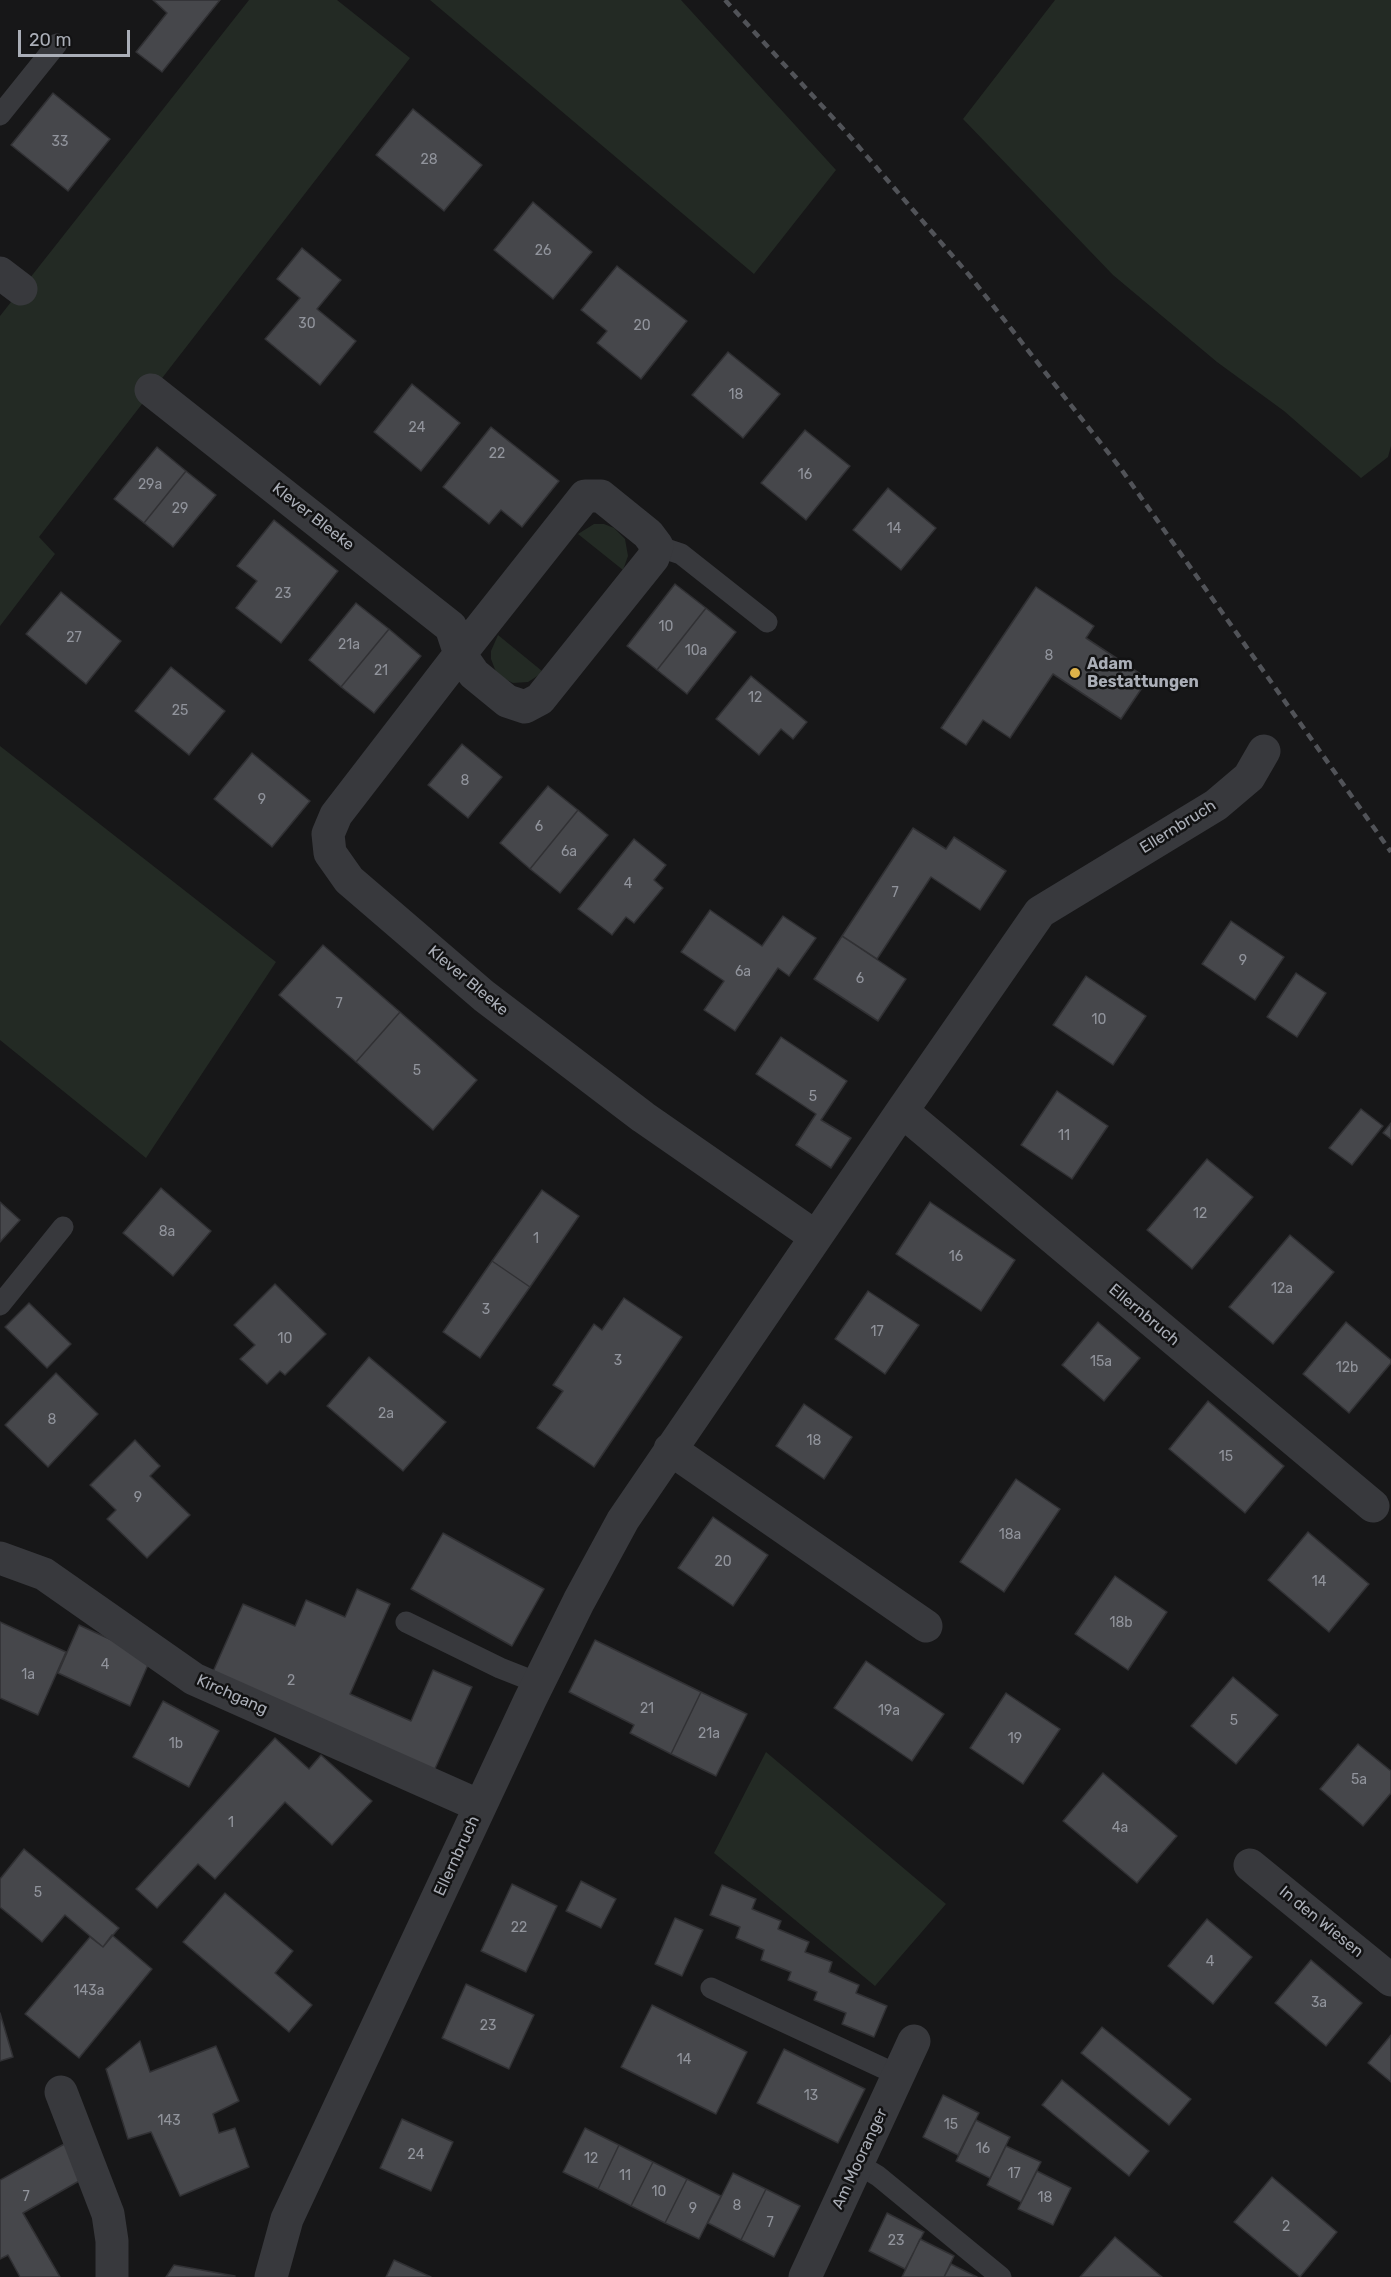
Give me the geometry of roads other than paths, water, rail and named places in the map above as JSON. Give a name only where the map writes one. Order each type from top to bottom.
[{"type":"street","name":"Klever Bleeke","points":[[151,390],[451,627],[460,654],[474,674],[507,701],[525,707],[540,699],[653,558],[657,546],[648,534],[601,496],[585,496],[460,654],[336,815],[328,834],[330,853],[349,880],[484,996],[643,1117],[816,1237]]},
{"type":"street","name":"Ellernbruch","points":[[271,2277],[287,2220],[538,1683],[623,1520],[1040,912],[1216,805],[1249,777],[1264,751]]},
{"type":"street","name":"Ellernbruch","points":[[902,1111],[1382,1506]]},
{"type":"street","points":[[670,1449],[926,1626]]},
{"type":"street","name":"Kirchgang","points":[[0,1558],[44,1574],[194,1679],[480,1806]]},
{"type":"street","name":"In den Wiesen","points":[[1250,1865],[1391,1980]]},
{"type":"street","name":"Am Mooranger","points":[[806,2277],[914,2041]]},
{"type":"street","points":[[61,2092],[108,2214],[112,2241],[112,2277]]},
{"type":"lane","points":[[0,115],[57,44]]},
{"type":"lane","points":[[657,546],[681,554],[767,622]]},
{"type":"lane","points":[[0,1305],[63,1227]]},
{"type":"lane","points":[[406,1622],[500,1668],[538,1683]]},
{"type":"lane","points":[[711,1988],[898,2074]]},
{"type":"lane","points":[[858,2164],[878,2176],[1001,2277]]},
{"type":"railway","points":[[725,0],[846,132],[969,275],[1121,469],[1391,852]]},
{"type":"place","name":"Adam Bestattungen","points":[[1075,673]]}]
